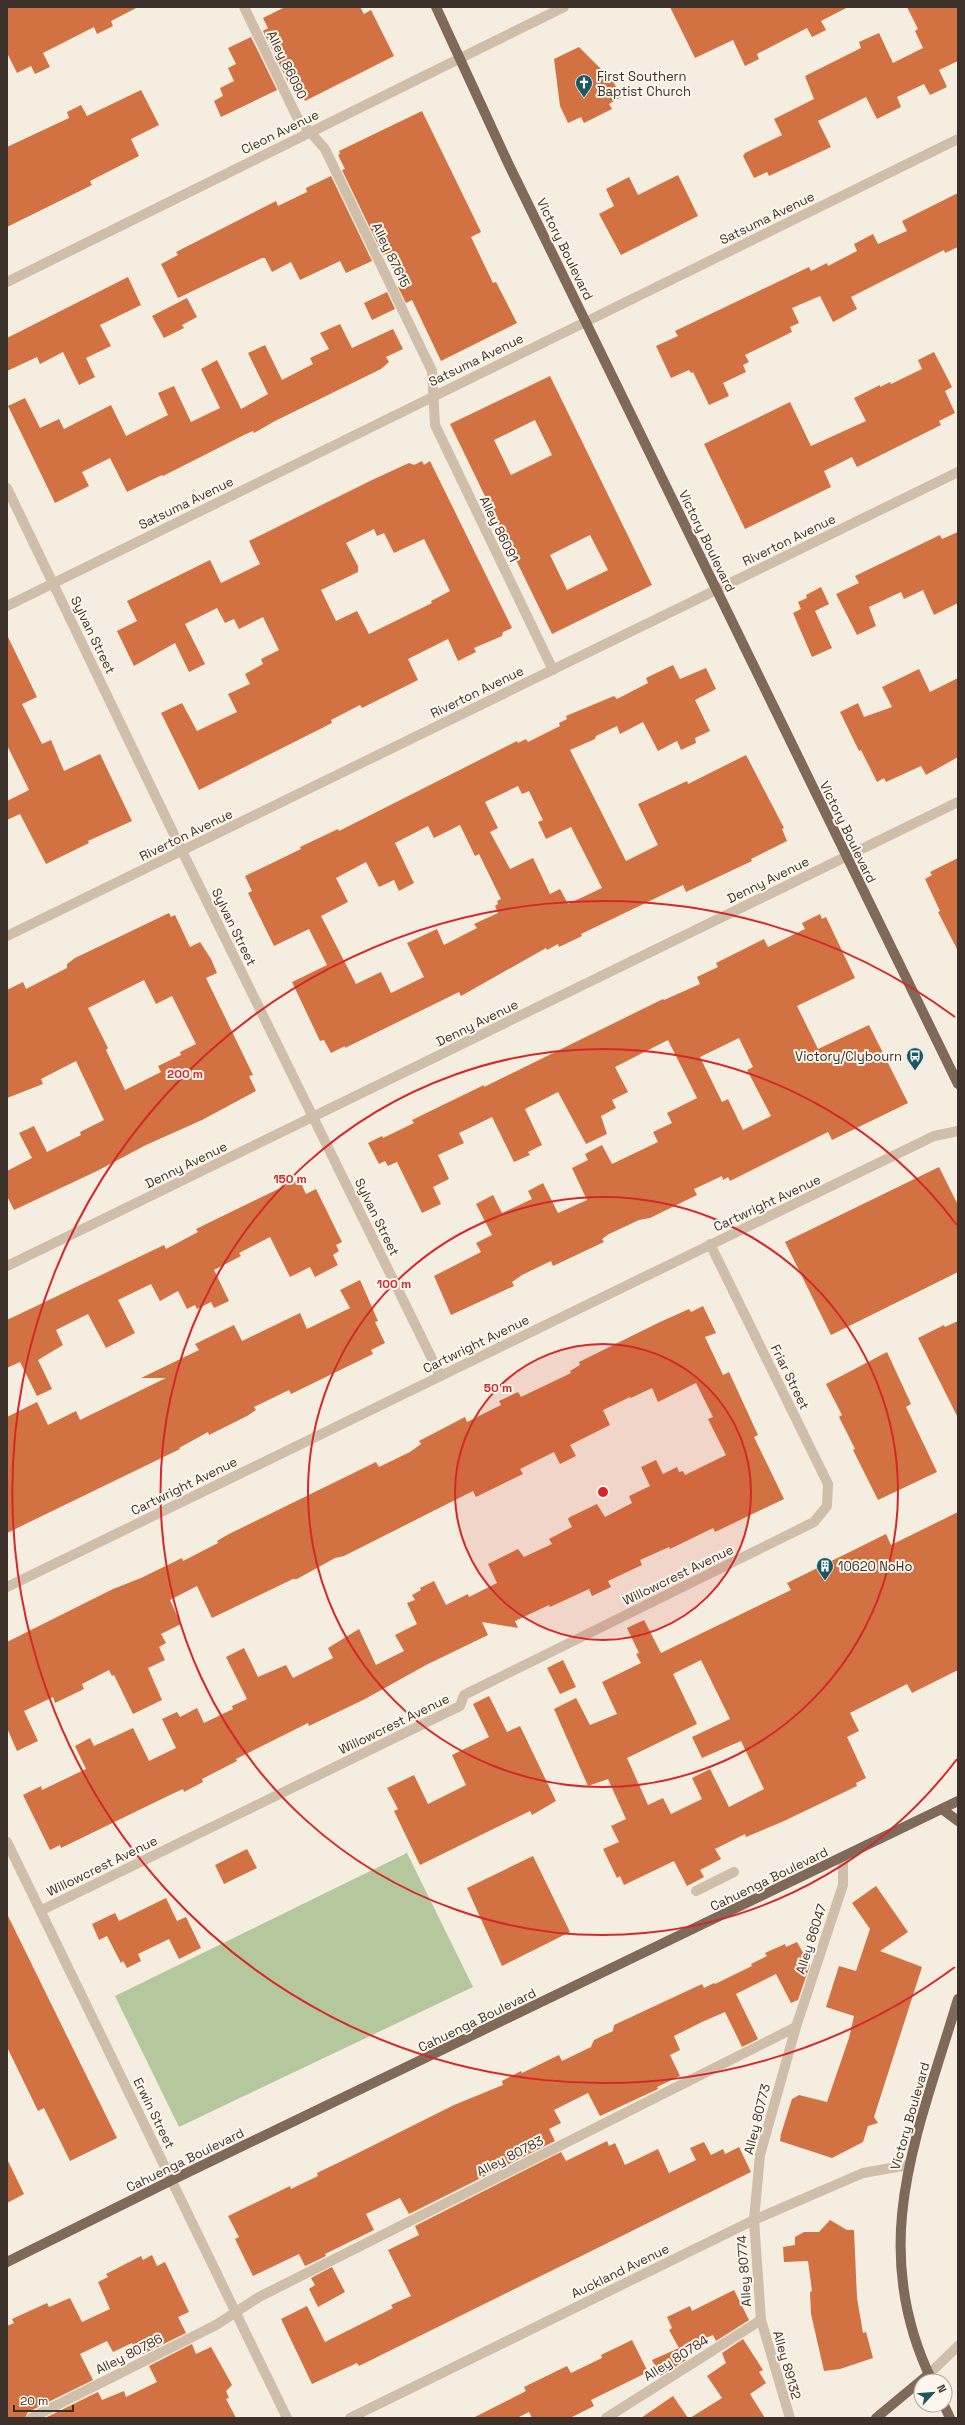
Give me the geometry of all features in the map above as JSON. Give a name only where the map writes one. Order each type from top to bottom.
[{"type":"main road","name":"Victory Boulevard","points":[[436,7],[508,163],[958,1084]]},
{"type":"main road","name":"Cahuenga Boulevard","points":[[7,2262],[172,2180],[843,1858],[958,1801]]},
{"type":"main road","points":[[942,1809],[958,1821]]},
{"type":"main road","name":"Victory Boulevard","points":[[928,2373],[915,2343],[906,2312],[900,2260],[900,2224],[908,2164],[958,1999]]},
{"type":"main road","points":[[876,2418],[913,2390]]},
{"type":"street","name":"Alley 86090","points":[[244,7],[298,117],[310,132]]},
{"type":"street","name":"Cleon Avenue","points":[[7,282],[460,57],[564,7]]},
{"type":"street","name":"Alley 87615","points":[[310,132],[325,149],[432,371],[434,396]]},
{"type":"street","name":"Satsuma Avenue","points":[[7,606],[958,139]]},
{"type":"street","name":"Alley 86091","points":[[434,396],[435,424],[553,670]]},
{"type":"street","name":"Riverton Avenue","points":[[7,936],[958,472]]},
{"type":"street","name":"Sylvan Street","points":[[7,488],[182,851],[440,1375]]},
{"type":"street","name":"Denny Avenue","points":[[7,1266],[958,802]]},
{"type":"street","name":"Cartwright Avenue","points":[[7,1587],[440,1375],[710,1244],[768,1218],[934,1136],[958,1131]]},
{"type":"street","name":"Friar Street","points":[[710,1244],[828,1484],[827,1506],[814,1522]]},
{"type":"street","name":"Willowcrest Avenue","points":[[42,1910],[460,1706],[464,1695],[814,1522]]},
{"type":"street","name":"Erwin Street","points":[[7,1842],[42,1910],[237,2311],[287,2418]]},
{"type":"street","name":"Alley 86047","points":[[796,2027],[843,1885],[843,1858]]},
{"type":"street","points":[[696,1891],[734,1872]]},
{"type":"street","name":"Alley 80773","points":[[754,2220],[760,2155],[796,2027]]},
{"type":"street","name":"Alley 80783","points":[[237,2311],[259,2297],[796,2027]]},
{"type":"street","name":"Auckland Avenue","points":[[350,2418],[754,2220],[863,2173],[908,2164]]},
{"type":"street","name":"Alley 80774","points":[[754,2220],[761,2320]]},
{"type":"street","name":"Alley 80786","points":[[31,2418],[216,2325],[237,2311]]},
{"type":"street","name":"Alley 80784","points":[[606,2418],[761,2320]]},
{"type":"street","name":"Alley 89132","points":[[761,2320],[790,2418]]},
{"type":"street","points":[[934,2373],[958,2346]]},
{"type":"green space","points":[[407,1853],[473,1987],[179,2127],[115,1996]]},
{"type":"building","points":[[7,7],[138,7],[111,21],[113,26],[97,34],[94,27],[43,53],[50,67],[35,74],[31,66],[17,73],[7,53]]},
{"type":"building","points":[[285,7],[360,7],[364,14],[371,10],[394,56],[305,101],[295,81],[289,84],[263,31],[268,28],[263,18]]},
{"type":"building","points":[[670,7],[848,7],[821,21],[826,30],[812,37],[807,28],[757,54],[759,59],[745,66],[733,40],[695,58]]},
{"type":"building","points":[[907,7],[958,7],[958,61],[939,70],[947,87],[930,95],[924,84],[897,97],[901,107],[877,119],[866,97],[818,121],[831,147],[769,176],[767,172],[754,178],[743,156],[745,153],[782,135],[774,119],[814,99],[805,76],[861,48],[859,42],[879,33],[893,63],[923,48],[915,31],[918,29]]},
{"type":"building","points":[[251,37],[277,90],[221,117],[214,101],[223,96],[220,88],[234,81],[228,68],[236,64],[228,48]]},
{"type":"building","points":[[579,47],[613,81],[621,97],[609,104],[612,109],[584,123],[581,117],[568,123],[560,106],[554,59]]},
{"type":"building","points":[[141,90],[159,125],[131,139],[139,156],[90,181],[92,185],[7,227],[7,147],[69,118],[67,112],[81,105],[87,116]]},
{"type":"building","points":[[422,111],[481,232],[471,237],[493,283],[496,282],[517,323],[441,361],[412,300],[406,303],[398,287],[401,285],[386,254],[383,255],[342,170],[345,169],[338,155],[340,154],[339,151]]},
{"type":"building","points":[[678,175],[698,216],[621,255],[599,214],[614,206],[606,189],[629,177],[638,195]]},
{"type":"building","points":[[331,176],[372,261],[346,273],[340,261],[300,280],[291,262],[272,272],[265,258],[262,258],[178,298],[161,264],[178,255],[176,252],[276,201],[278,206],[307,192],[306,188]]},
{"type":"building","points":[[958,193],[958,247],[945,253],[944,250],[851,297],[857,309],[833,322],[820,296],[792,308],[799,323],[790,327],[792,332],[745,355],[749,362],[743,365],[746,372],[723,383],[729,396],[709,405],[693,372],[691,373],[689,370],[671,378],[656,346],[678,336],[675,331],[809,267],[811,271],[827,263],[828,266],[857,251],[854,244],[873,234],[878,244],[907,231],[902,221]]},
{"type":"building","points":[[128,277],[141,305],[100,325],[111,346],[86,358],[95,377],[79,385],[63,352],[40,364],[37,357],[7,371],[7,338]]},
{"type":"building","points":[[387,292],[395,309],[372,320],[364,303]]},
{"type":"building","points":[[187,298],[197,317],[182,325],[184,328],[164,338],[152,316]]},
{"type":"building","points":[[340,324],[352,348],[393,329],[403,349],[386,357],[389,362],[381,369],[275,421],[254,433],[253,431],[244,435],[163,476],[162,475],[127,492],[110,458],[82,472],[89,486],[55,503],[8,406],[25,398],[40,428],[59,419],[64,429],[111,405],[126,436],[168,415],[158,393],[174,386],[191,422],[220,408],[201,369],[217,360],[241,409],[268,394],[248,353],[265,345],[282,380],[313,364],[310,358],[329,349],[320,333]]},
{"type":"building","points":[[934,352],[952,387],[945,391],[955,413],[939,421],[941,425],[857,467],[852,457],[824,471],[831,487],[745,529],[704,444],[790,402],[811,446],[866,421],[854,398],[880,385],[880,387],[890,382],[891,384],[922,369],[918,360]]},
{"type":"building","points":[[550,376],[652,585],[552,634],[450,424]],"holes":[[[535,420],[552,455],[511,475],[494,440]],[[590,535],[608,570],[567,590],[550,555]]]},
{"type":"building","points":[[422,461],[424,465],[430,461],[512,628],[503,632],[502,636],[474,648],[476,652],[458,661],[448,639],[408,659],[418,680],[362,708],[360,705],[331,720],[332,723],[199,790],[161,713],[182,703],[197,731],[237,712],[228,694],[250,684],[245,674],[263,664],[261,659],[279,650],[263,617],[239,629],[234,619],[225,623],[217,608],[185,624],[205,664],[189,672],[175,643],[134,666],[117,631],[137,621],[127,601],[210,560],[221,583],[260,564],[249,541],[372,480],[409,463],[414,465]],"holes":[[[374,529],[377,536],[384,533],[394,553],[424,539],[450,591],[431,601],[432,603],[369,634],[357,611],[336,621],[321,590],[358,572],[358,566],[346,543]]]},
{"type":"building","points":[[958,532],[958,603],[934,615],[923,590],[904,599],[901,592],[869,607],[876,626],[857,635],[836,594],[859,583],[855,576],[940,535],[942,539]]},
{"type":"building","points":[[821,587],[829,604],[815,611],[832,648],[812,657],[793,613],[801,609],[798,602],[807,598],[806,595]]},
{"type":"building","points":[[7,635],[37,697],[22,704],[42,744],[51,740],[64,771],[100,754],[132,821],[88,841],[89,843],[46,864],[20,814],[7,820],[7,801],[29,790],[7,745]]},
{"type":"building","points":[[673,665],[680,679],[706,668],[716,689],[695,700],[710,731],[695,738],[696,743],[681,750],[677,741],[658,751],[643,722],[620,734],[617,726],[596,736],[595,739],[570,750],[626,861],[658,845],[638,804],[687,781],[688,784],[746,755],[784,828],[782,829],[787,841],[751,859],[752,861],[686,892],[683,885],[581,934],[582,936],[559,947],[558,944],[547,950],[546,948],[461,996],[459,992],[345,1048],[345,1046],[331,1053],[324,1040],[320,1041],[292,982],[327,965],[309,929],[274,946],[248,893],[252,891],[245,876],[301,849],[300,847],[338,829],[339,831],[517,741],[518,743],[526,739],[528,742],[560,726],[559,723],[567,719],[566,716],[614,696],[617,699],[648,683],[646,678]],"holes":[[[518,786],[522,794],[529,791],[543,820],[538,822],[546,839],[571,827],[602,888],[568,904],[560,889],[550,894],[533,858],[510,869],[490,832],[498,828],[485,802]],[[460,825],[475,856],[479,854],[501,899],[497,901],[498,904],[495,906],[498,913],[474,924],[477,928],[444,945],[437,929],[407,943],[424,977],[391,993],[381,972],[356,984],[321,916],[348,902],[336,878],[366,862],[379,887],[394,880],[399,891],[414,883],[395,843],[428,826],[434,838]]]},
{"type":"building","points":[[919,669],[930,692],[958,678],[958,757],[926,775],[921,766],[886,782],[884,778],[877,782],[861,750],[859,751],[840,712],[858,703],[864,717],[892,707],[882,687]]},
{"type":"building","points":[[958,858],[958,951],[938,912],[940,911],[925,879],[932,875],[930,872]]},
{"type":"building","points":[[169,913],[171,917],[175,915],[190,947],[200,942],[211,959],[217,973],[206,978],[253,1075],[249,1076],[256,1091],[202,1120],[146,1145],[97,1171],[14,1210],[7,1196],[7,1171],[32,1158],[19,1133],[34,1126],[47,1152],[81,1135],[80,1132],[104,1120],[76,1061],[41,1079],[43,1084],[7,1098],[7,990],[23,982],[26,989],[67,968],[67,964],[75,958]],"holes":[[[144,980],[156,1004],[172,996],[196,1044],[180,1052],[181,1055],[158,1066],[161,1072],[125,1090],[106,1050],[108,1048],[88,1008]]]},
{"type":"building","points":[[820,914],[822,919],[826,917],[855,978],[797,1006],[818,1049],[869,1025],[908,1103],[832,1140],[828,1132],[730,1181],[728,1177],[723,1180],[722,1176],[694,1189],[697,1195],[650,1218],[639,1220],[609,1234],[602,1239],[604,1242],[553,1266],[551,1261],[522,1275],[512,1282],[514,1286],[451,1315],[434,1276],[481,1252],[476,1243],[492,1235],[476,1204],[493,1195],[502,1213],[532,1199],[528,1191],[543,1183],[558,1213],[587,1200],[572,1168],[588,1160],[585,1154],[602,1145],[612,1164],[658,1142],[653,1132],[672,1123],[667,1113],[697,1098],[668,1040],[615,1067],[628,1092],[612,1100],[616,1108],[601,1116],[607,1134],[586,1144],[558,1092],[525,1109],[542,1145],[528,1152],[530,1155],[514,1162],[492,1117],[459,1133],[464,1143],[438,1155],[449,1179],[433,1187],[441,1204],[422,1213],[397,1162],[388,1166],[385,1161],[379,1164],[368,1143],[382,1136],[383,1138],[414,1123],[412,1120],[484,1085],[484,1087],[663,999],[664,1000],[700,984],[697,977],[718,967],[716,963],[764,939],[768,947],[805,929],[802,923]],"holes":[[[739,1038],[753,1067],[747,1070],[771,1116],[743,1130],[728,1099],[722,1102],[700,1057]]]},
{"type":"building","points":[[939,1167],[958,1205],[958,1272],[831,1335],[785,1242]]},
{"type":"building","points":[[299,1179],[306,1194],[316,1189],[342,1242],[336,1245],[339,1251],[333,1255],[338,1265],[315,1277],[310,1267],[290,1277],[270,1237],[239,1253],[241,1256],[214,1270],[229,1301],[214,1308],[211,1302],[197,1309],[195,1305],[187,1309],[178,1291],[160,1301],[151,1284],[118,1300],[135,1333],[106,1348],[88,1314],[56,1330],[63,1345],[38,1360],[52,1389],[37,1396],[20,1362],[7,1368],[7,1320],[164,1245],[166,1249],[198,1232],[196,1229]]},
{"type":"building","points":[[360,1280],[378,1321],[375,1322],[385,1343],[371,1350],[373,1354],[291,1394],[289,1390],[254,1407],[256,1410],[247,1416],[209,1435],[208,1432],[179,1448],[180,1449],[7,1533],[7,1417],[37,1402],[48,1425],[76,1411],[80,1420],[166,1378],[141,1378],[199,1350],[195,1344],[234,1325],[242,1341],[300,1313],[307,1329],[350,1308],[340,1290]]},
{"type":"building","points":[[703,1306],[716,1333],[705,1337],[723,1375],[729,1372],[758,1435],[754,1437],[784,1499],[715,1532],[713,1528],[670,1549],[669,1547],[640,1560],[642,1565],[608,1581],[611,1587],[592,1596],[589,1589],[550,1607],[549,1605],[515,1621],[518,1628],[482,1622],[488,1635],[426,1665],[365,1699],[309,1726],[308,1723],[236,1759],[237,1761],[202,1779],[203,1782],[184,1792],[183,1789],[61,1848],[60,1845],[50,1850],[23,1795],[41,1786],[42,1790],[86,1769],[75,1746],[90,1738],[94,1746],[133,1728],[149,1761],[176,1748],[162,1719],[177,1712],[180,1717],[197,1708],[204,1723],[233,1709],[232,1706],[247,1699],[226,1657],[244,1648],[258,1677],[286,1665],[293,1678],[333,1658],[328,1648],[359,1629],[376,1665],[404,1651],[395,1635],[417,1624],[407,1603],[415,1600],[412,1595],[421,1590],[420,1588],[434,1581],[446,1605],[468,1594],[469,1597],[497,1583],[488,1564],[518,1549],[524,1557],[552,1544],[549,1539],[572,1527],[568,1519],[570,1517],[597,1504],[605,1517],[632,1503],[629,1496],[650,1486],[641,1467],[656,1460],[663,1474],[677,1467],[679,1472],[683,1471],[685,1475],[726,1455],[708,1419],[713,1417],[696,1383],[658,1402],[652,1388],[631,1398],[630,1397],[603,1410],[610,1425],[570,1445],[576,1456],[560,1464],[554,1452],[520,1469],[523,1474],[476,1497],[473,1491],[344,1556],[335,1558],[297,1579],[293,1579],[212,1618],[197,1586],[170,1600],[181,1624],[161,1634],[166,1643],[159,1647],[165,1660],[148,1668],[162,1700],[133,1714],[114,1675],[112,1676],[109,1670],[82,1684],[84,1689],[55,1703],[53,1697],[24,1711],[38,1741],[17,1751],[7,1728],[7,1642],[113,1589],[141,1578],[182,1558],[183,1561],[218,1543],[217,1541],[227,1535],[376,1462],[379,1467],[410,1452],[421,1444],[419,1441],[465,1417],[467,1422],[501,1405],[499,1401],[518,1392],[521,1397],[571,1373],[570,1371],[580,1365],[579,1362],[660,1322],[689,1309],[691,1312]]},
{"type":"building","points":[[958,1321],[958,1418],[918,1338],[944,1325],[945,1327]]},
{"type":"building","points":[[887,1352],[911,1404],[906,1407],[937,1472],[878,1500],[853,1450],[855,1449],[839,1417],[842,1415],[826,1384]]},
{"type":"building","points":[[958,1512],[958,1670],[912,1693],[907,1684],[850,1713],[859,1731],[847,1737],[866,1778],[856,1783],[857,1786],[784,1821],[746,1837],[745,1834],[715,1849],[721,1859],[700,1870],[704,1877],[687,1886],[674,1861],[624,1885],[620,1876],[617,1878],[603,1849],[619,1842],[611,1826],[626,1819],[608,1779],[588,1786],[554,1709],[576,1698],[590,1725],[617,1714],[602,1682],[641,1663],[636,1654],[639,1653],[627,1628],[644,1620],[661,1653],[791,1590],[787,1583],[886,1534],[891,1545]],"holes":[[[701,1660],[730,1719],[692,1737],[702,1758],[741,1741],[764,1789],[729,1807],[710,1769],[692,1778],[702,1799],[671,1814],[663,1798],[648,1805],[627,1758],[697,1724],[673,1674]]]},
{"type":"building","points":[[563,1660],[576,1687],[560,1694],[547,1668]]},
{"type":"building","points":[[489,1696],[507,1732],[520,1726],[556,1801],[532,1815],[530,1811],[420,1865],[394,1811],[398,1809],[387,1788],[414,1775],[428,1804],[466,1785],[452,1755],[489,1737],[473,1704]]},
{"type":"building","points":[[247,1849],[257,1868],[224,1884],[215,1865]]},
{"type":"building","points":[[533,1856],[570,1932],[502,1966],[467,1888]]},
{"type":"building","points":[[876,1886],[908,1932],[880,1951],[922,1967],[874,2117],[878,2123],[868,2126],[863,2142],[832,2158],[780,2141],[781,2134],[792,2099],[799,2095],[827,2102],[849,2038],[854,2016],[826,2007],[839,1966],[856,1971],[870,1929],[852,1903]]},
{"type":"building","points":[[166,1898],[177,1921],[186,1917],[201,1948],[179,1959],[169,1939],[138,1954],[141,1961],[127,1968],[123,1961],[121,1963],[107,1936],[99,1940],[92,1924],[115,1913],[119,1921]]},
{"type":"building","points":[[7,1914],[117,2138],[70,2161],[44,2108],[38,2111],[7,2047]]},
{"type":"building","points":[[797,1942],[810,1965],[798,2000],[791,2003],[776,1974],[736,1994],[758,2039],[742,2047],[725,2012],[702,2022],[674,2036],[680,2050],[670,2055],[680,2076],[657,2087],[658,2089],[600,2116],[588,2093],[554,2110],[561,2123],[549,2129],[555,2141],[409,2214],[400,2198],[366,2214],[374,2230],[325,2254],[326,2256],[305,2266],[299,2254],[253,2276],[235,2239],[239,2237],[228,2216],[290,2186],[291,2189],[318,2176],[317,2173],[454,2105],[503,2085],[502,2081],[521,2071],[522,2073],[559,2055],[562,2061],[591,2047],[594,2040],[613,2031],[614,2025],[702,1984],[704,1988],[714,1983],[715,1984],[752,1966],[751,1964],[767,1956],[765,1953],[785,1944],[786,1947]]},
{"type":"building","points":[[607,2141],[609,2146],[615,2143],[625,2165],[658,2149],[669,2173],[696,2160],[690,2148],[704,2142],[711,2155],[723,2149],[725,2154],[739,2147],[751,2172],[359,2366],[357,2363],[312,2384],[281,2319],[307,2306],[325,2342],[393,2308],[391,2305],[411,2296],[388,2250],[419,2235],[415,2226],[561,2152],[566,2161]]},
{"type":"building","points":[[7,2159],[24,2194],[7,2203]]},
{"type":"building","points":[[830,2220],[847,2230],[854,2230],[857,2298],[863,2333],[866,2332],[873,2358],[840,2369],[824,2371],[811,2314],[810,2292],[812,2291],[808,2261],[784,2262],[783,2247],[795,2245],[795,2237],[804,2232],[819,2232]]},
{"type":"building","points":[[152,2255],[157,2266],[165,2262],[189,2312],[178,2317],[186,2333],[143,2354],[142,2352],[138,2354],[132,2343],[113,2352],[107,2341],[80,2354],[93,2380],[28,2412],[25,2418],[7,2418],[7,2326],[14,2323],[12,2319],[47,2303],[49,2307],[70,2298],[82,2322],[110,2309],[98,2282],[108,2277],[106,2274],[141,2256],[143,2260]]},
{"type":"building","points":[[332,2267],[345,2292],[318,2307],[309,2289],[315,2285],[311,2278]]},
{"type":"building","points":[[734,2290],[749,2320],[716,2341],[713,2335],[680,2348],[686,2360],[660,2376],[652,2360],[679,2348],[669,2330],[672,2328],[667,2317],[690,2306],[692,2311]]},
{"type":"building","points":[[743,2339],[763,2370],[759,2372],[766,2383],[750,2394],[765,2418],[690,2418],[722,2398],[707,2376],[726,2363],[722,2353]]},
{"type":"building","points":[[632,2340],[648,2372],[591,2400],[594,2406],[570,2418],[532,2418],[529,2412],[517,2418],[473,2418],[526,2391],[524,2387],[567,2366],[571,2373],[602,2358],[601,2355]]},
{"type":"building","points":[[192,2344],[196,2354],[211,2347],[232,2385],[226,2391],[229,2398],[226,2399],[236,2418],[45,2418],[98,2392],[102,2400],[124,2391],[126,2397],[157,2382],[149,2366]]},
{"type":"building","points":[[673,2396],[688,2418],[641,2418]]},
{"type":"place","name":"First Southern Baptist Church","points":[[584,98]]},
{"type":"place","name":"Victory/Clybourn","points":[[915,1071]]},
{"type":"place","name":"10620 NoHo","points":[[825,1581]]}]
